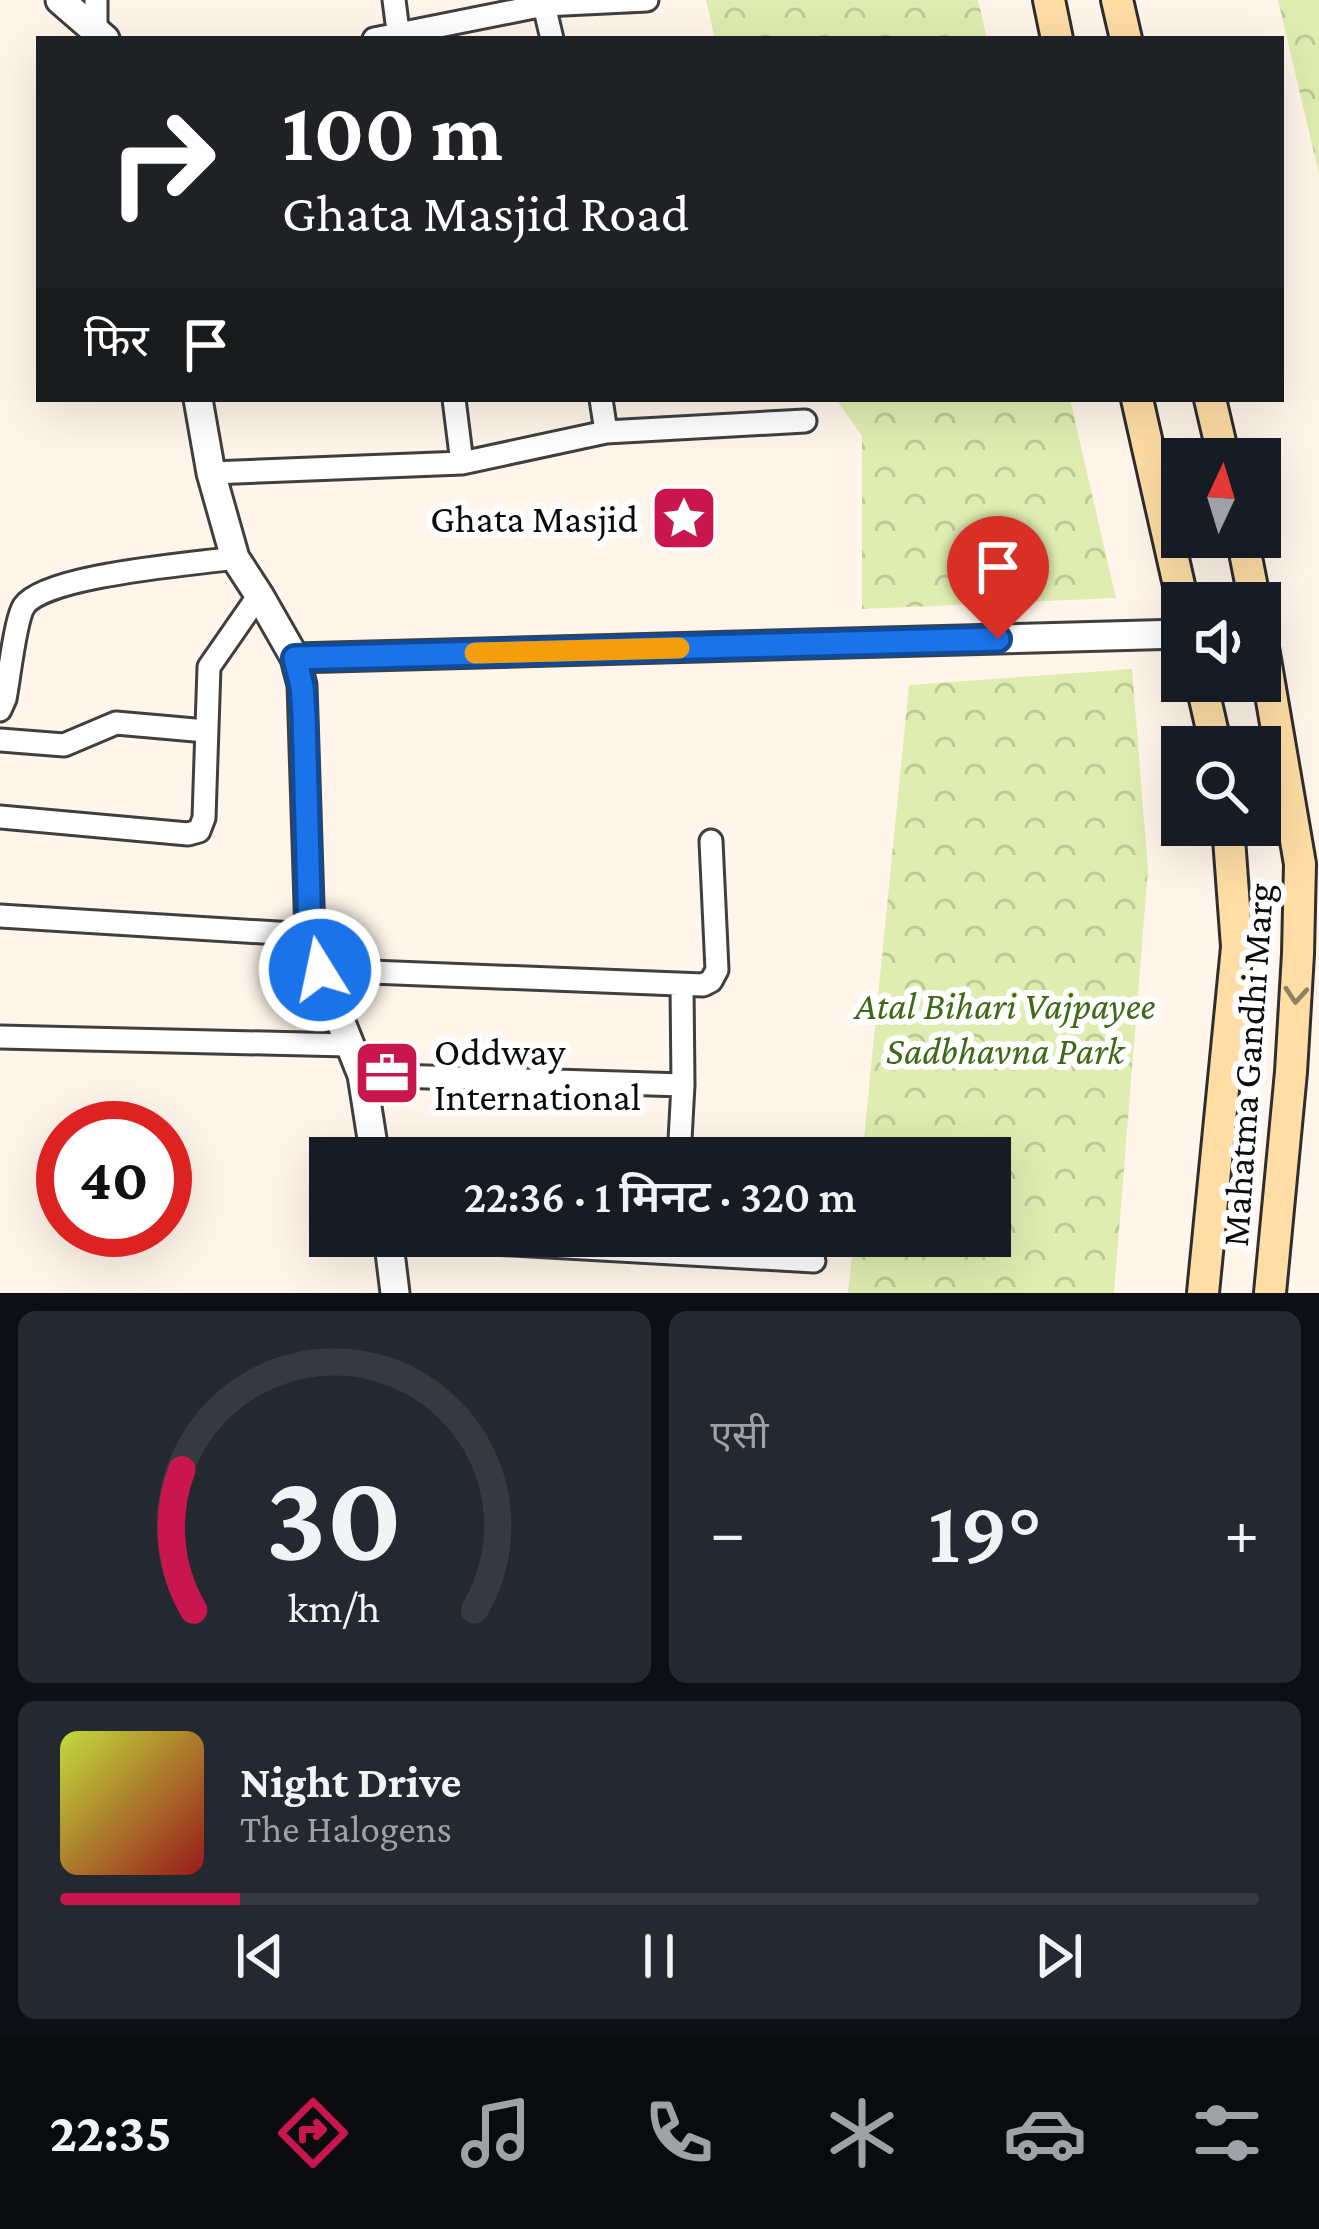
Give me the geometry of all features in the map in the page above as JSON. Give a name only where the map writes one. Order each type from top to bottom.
[{"type":"main road","points":[[1049,0],[1056,36]]},
{"type":"main road","points":[[1118,0],[1125,36]]},
{"type":"main road","points":[[1138,402],[1178,582]]},
{"type":"main road","points":[[1211,402],[1219,438]]},
{"type":"main road","name":"Mahatma Gandhi Marg","points":[[1270,1293],[1291,1072],[1300,864],[1272,702]]},
{"type":"main road","name":"Mahatma Gandhi Marg","points":[[1203,1293],[1237,947],[1230,846]]},
{"type":"street","points":[[60,0],[101,34]]},
{"type":"street","points":[[96,0],[101,34]]},
{"type":"street","points":[[394,0],[399,36]]},
{"type":"street","points":[[404,36],[544,5],[647,0]]},
{"type":"street","points":[[544,5],[551,36]]},
{"type":"street","points":[[199,402],[235,559],[295,658],[302,686],[310,935],[362,1075],[371,1137]]},
{"type":"street","points":[[454,402],[462,463]]},
{"type":"street","points":[[602,402],[606,432]]},
{"type":"street","points":[[212,473],[462,463],[606,432],[805,422]]},
{"type":"street","points":[[0,710],[21,613],[32,599],[70,581],[235,559]]},
{"type":"street","points":[[0,817],[188,834],[199,831],[204,818],[209,667],[260,595]]},
{"type":"street","points":[[295,658],[1161,635]]},
{"type":"street","points":[[0,740],[64,745],[116,722],[206,730]]},
{"type":"street","points":[[320,970],[703,985],[717,970],[711,841]]},
{"type":"street","points":[[0,916],[310,935]]},
{"type":"street","points":[[680,1137],[682,985]]},
{"type":"street","points":[[0,1037],[348,1045]]},
{"type":"street","points":[[362,1075],[683,1085]]},
{"type":"street","points":[[390,1257],[394,1293]]},
{"type":"street","points":[[743,1257],[814,1261]]},
{"type":"green space","points":[[706,0],[978,0],[986,36],[714,36]]},
{"type":"green space","points":[[1278,0],[1319,0],[1319,174]]},
{"type":"green space","points":[[838,402],[1071,402],[1116,598],[862,609],[862,436]]},
{"type":"green space","name":"Atal Bihari Vajpayee Sadbhavna Park","points":[[1132,669],[1148,870],[1114,1293],[848,1293],[852,1257],[1011,1257],[1011,1137],[864,1137],[909,685]]},
{"type":"slow traffic","points":[[475,653],[679,648]]},
{"type":"place","name":"Ghata Masjid","points":[[684,518]]},
{"type":"place","name":"Oddway International","points":[[387,1073]]},
{"type":"route","points":[[320,970],[310,935],[304,714],[295,658],[998,639]]}]
